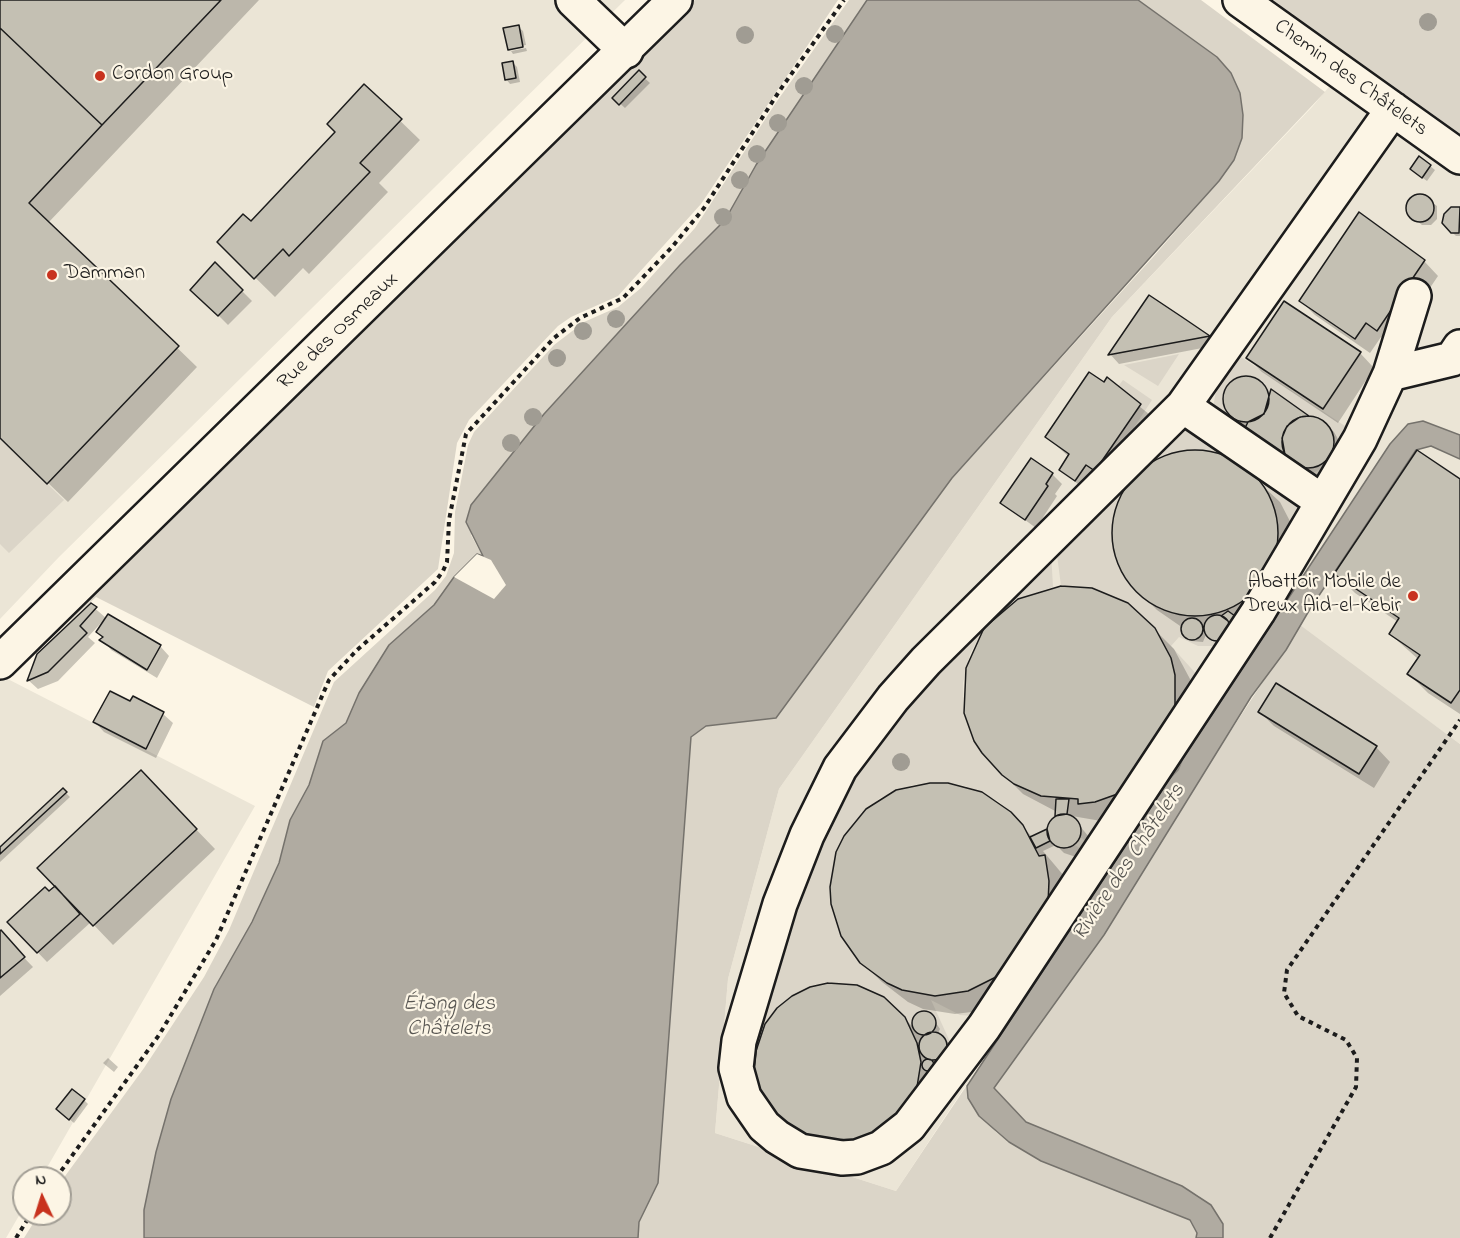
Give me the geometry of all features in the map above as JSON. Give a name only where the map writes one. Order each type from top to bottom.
[{"type":"main road","points":[[573,0],[626,51]]},
{"type":"main road","name":"Rue des Osmeaux","points":[[0,662],[626,51],[675,0]]},
{"type":"main road","name":"Chemin des Châtelets","points":[[1240,0],[1460,157]]},
{"type":"main road","points":[[1393,109],[1183,406],[893,698],[840,768],[823,800],[780,904],[746,1011],[737,1055],[739,1082],[744,1097],[764,1126],[788,1146],[814,1156],[857,1156],[881,1148],[909,1126],[984,1027],[1258,612],[1323,502],[1360,439],[1390,374],[1414,296]]},
{"type":"main road","points":[[1390,374],[1452,359],[1460,347]]},
{"type":"main road","points":[[1183,406],[1323,502]]},
{"type":"path","points":[[65,1166],[153,1044],[216,940],[329,680],[357,650],[435,582],[443,572],[447,562],[449,520],[466,434],[555,338],[580,318],[622,298],[672,247],[704,208],[780,90],[844,0]]},
{"type":"path","points":[[1270,1238],[1356,1087],[1357,1058],[1346,1040],[1298,1016],[1284,993],[1287,970],[1460,720]]},
{"type":"shaded area","points":[[0,0],[625,0],[59,557],[0,619]]},
{"type":"shaded area","points":[[695,0],[838,0],[701,204],[618,296],[571,317],[558,326],[469,420],[457,443],[438,569],[328,671],[314,707],[96,597],[35,653],[29,650]]},
{"type":"shaded area","points":[[849,0],[867,0],[756,165],[725,220],[629,322],[471,535],[483,557],[477,554],[454,577],[434,605],[389,645],[359,693],[346,723],[323,741],[309,785],[290,820],[279,862],[252,922],[214,989],[171,1099],[156,1152],[144,1210],[143,1238],[24,1238],[32,1226],[72,1226],[72,1167],[144,1068],[204,977],[229,930],[334,682],[435,590],[446,576],[454,553],[455,512],[468,445],[474,432],[554,345],[584,322],[618,307],[641,288],[695,228],[775,104]]},
{"type":"shaded area","points":[[1138,0],[1201,0],[1325,92],[1112,317],[779,789],[728,979],[715,1133],[896,1191],[969,1082],[967,1086],[996,1132],[1009,1142],[1041,1161],[1190,1220],[1197,1233],[1196,1238],[638,1238],[639,1222],[658,1183],[691,737],[706,726],[776,718],[952,478],[1154,256],[1219,181],[1234,160],[1243,115],[1240,93],[1231,73],[1217,57]]},
{"type":"shaded area","points":[[1269,0],[1460,0],[1460,135],[1323,38]]},
{"type":"shaded area","points":[[1460,0],[1460,744],[1279,612],[896,1191],[715,1133],[728,979],[779,789],[1112,317],[1312,107],[1366,43]]},
{"type":"shaded area","points":[[1179,354],[1158,386],[1124,365]]},
{"type":"shaded area","points":[[1238,355],[1345,426],[1346,432],[1331,454],[1334,443],[1330,427],[1325,421],[1309,416],[1271,389],[1268,393],[1260,381],[1254,378],[1239,377],[1227,386],[1222,400],[1228,414],[1241,422],[1248,422],[1260,438],[1257,441],[1213,408],[1217,385]]},
{"type":"shaded area","points":[[1123,380],[1152,400],[1102,476],[1095,471],[1141,404],[1117,388]]},
{"type":"shaded area","points":[[1185,427],[1306,502],[1227,646],[1198,646],[1179,637],[1171,646],[1199,677],[1097,848],[1080,837],[1078,821],[1067,814],[1069,799],[1078,799],[1078,804],[1095,802],[1123,792],[1175,715],[1175,675],[1171,658],[1155,628],[1128,603],[1092,588],[1061,586],[1056,547],[1170,436]]},
{"type":"shaded area","points":[[0,438],[64,500],[9,553],[0,544]]},
{"type":"shaded area","points":[[1272,446],[1298,466],[1314,467],[1328,459],[1321,469],[1309,475],[1271,450]]},
{"type":"shaded area","points":[[1051,552],[1053,587],[1018,599],[998,614],[990,604]]},
{"type":"shaded area","points":[[973,623],[984,628],[970,654],[963,683],[964,713],[974,741],[1002,775],[1027,791],[1056,799],[1055,816],[1047,829],[1030,837],[1011,812],[998,801],[965,786],[948,783],[913,785],[880,798],[854,822],[836,852],[830,887],[831,904],[841,936],[860,963],[887,983],[902,990],[935,996],[968,991],[998,976],[1048,904],[1047,862],[1045,855],[1039,856],[1036,848],[1050,841],[1061,848],[1075,845],[1091,856],[973,1016],[960,1015],[931,1000],[951,1044],[905,1123],[742,1073],[832,795]]},
{"type":"shaded area","points":[[1300,625],[1460,744],[1460,1238],[1223,1238],[1223,1224],[1199,1196],[1182,1186],[1026,1122],[993,1088],[1104,935],[1189,795]]},
{"type":"shaded area","points":[[0,675],[255,806],[48,1166],[12,1166],[13,1226],[6,1238],[0,1238]]},
{"type":"water","name":"Étang des Châtelets","points":[[867,0],[1138,0],[1217,57],[1231,73],[1240,93],[1243,115],[1242,138],[1234,160],[1219,181],[952,478],[776,718],[706,726],[691,737],[658,1183],[639,1222],[638,1238],[144,1238],[144,1210],[156,1152],[171,1099],[214,989],[252,922],[279,863],[290,820],[309,785],[323,741],[346,723],[359,693],[389,645],[434,605],[454,577],[477,554],[483,556],[466,522],[471,505],[544,414],[680,265],[725,220],[756,165]]},
{"type":"water","name":"Rivière des Châtelets","points":[[1423,421],[1460,435],[1460,459],[1431,446],[1416,450],[1310,609],[1286,650],[1251,697],[1104,935],[994,1088],[1026,1122],[1182,1186],[1211,1205],[1223,1224],[1223,1238],[1196,1238],[1197,1233],[1190,1220],[1041,1161],[1009,1142],[979,1116],[968,1098],[967,1086],[1390,444],[1408,424]]},
{"type":"pier","points":[[477,554],[491,560],[506,585],[494,599],[454,577]]},
{"type":"building","name":"Cordon Group","points":[[0,0],[221,0],[102,125],[0,28]]},
{"type":"building","points":[[519,25],[523,47],[508,50],[503,28]]},
{"type":"building","name":"Damman","points":[[0,28],[102,125],[29,203],[179,346],[47,484],[0,438]]},
{"type":"building","points":[[513,61],[516,78],[505,80],[502,63]]},
{"type":"building","points":[[639,70],[646,77],[619,105],[612,98]]},
{"type":"building","points":[[364,84],[402,119],[360,163],[370,172],[289,256],[283,249],[254,279],[217,242],[243,214],[251,221],[335,132],[327,124]]},
{"type":"building","points":[[1419,156],[1431,165],[1422,178],[1410,169]]},
{"type":"building","points":[[1420,194],[1430,198],[1434,208],[1430,218],[1420,222],[1410,218],[1406,208],[1410,198]]},
{"type":"building","points":[[1451,207],[1460,207],[1459,233],[1451,233],[1442,223],[1444,214]]},
{"type":"building","points":[[1359,212],[1425,260],[1377,331],[1366,323],[1355,339],[1299,301]]},
{"type":"building","points":[[215,262],[243,290],[218,316],[190,290]]},
{"type":"building","points":[[1149,295],[1182,317],[1210,336],[1108,355]]},
{"type":"building","points":[[1284,301],[1361,352],[1323,409],[1246,358]]},
{"type":"building","points":[[1089,372],[1104,382],[1107,377],[1141,404],[1095,471],[1086,465],[1075,481],[1059,470],[1069,454],[1045,437]]},
{"type":"building","points":[[1246,376],[1262,383],[1269,399],[1262,415],[1246,422],[1230,415],[1223,399],[1230,383]]},
{"type":"building","points":[[1271,389],[1309,416],[1300,417],[1287,426],[1282,438],[1285,455],[1245,428],[1248,422],[1264,414]]},
{"type":"building","points":[[1303,416],[1313,416],[1322,420],[1330,428],[1334,442],[1330,456],[1322,464],[1313,468],[1303,468],[1294,464],[1286,456],[1282,447],[1282,437],[1286,428],[1294,420]]},
{"type":"building","points":[[1195,450],[1211,451],[1227,456],[1254,474],[1272,501],[1277,517],[1277,549],[1272,565],[1254,592],[1227,610],[1211,615],[1195,616],[1179,615],[1163,610],[1136,592],[1118,565],[1113,549],[1112,533],[1113,517],[1118,501],[1136,474],[1163,456],[1179,451]]},
{"type":"building","name":"Abattoir Mobile de Dreux Aid-el-Kebir","points":[[1417,450],[1460,479],[1460,690],[1451,703],[1407,674],[1420,655],[1389,634],[1399,618],[1334,574]]},
{"type":"building","points":[[1031,458],[1053,473],[1046,484],[1048,486],[1025,520],[1000,503]]},
{"type":"building","points":[[1061,586],[1092,588],[1128,603],[1155,628],[1171,658],[1175,675],[1175,715],[1123,792],[1095,802],[1078,804],[1078,799],[1041,796],[1014,784],[1002,775],[974,741],[964,713],[966,668],[984,628],[1018,599]]},
{"type":"building","points":[[91,603],[97,607],[80,626],[87,633],[48,672],[27,681],[37,654]]},
{"type":"building","points":[[1228,611],[1235,616],[1235,623],[1230,626],[1228,621],[1221,616]]},
{"type":"building","points":[[108,614],[161,645],[147,670],[99,640],[103,637],[96,632]]},
{"type":"building","points":[[1217,615],[1226,619],[1230,628],[1226,637],[1217,641],[1208,637],[1204,628],[1208,619]]},
{"type":"building","points":[[1192,618],[1200,621],[1203,629],[1200,637],[1192,640],[1184,637],[1181,629],[1184,621]]},
{"type":"building","points":[[1276,683],[1377,746],[1359,774],[1258,712]]},
{"type":"building","points":[[110,691],[130,701],[133,696],[164,712],[146,749],[93,722]]},
{"type":"building","points":[[141,770],[197,829],[93,926],[37,868]]},
{"type":"building","points":[[930,783],[948,783],[982,792],[1011,812],[1023,825],[1039,856],[1045,855],[1049,881],[1048,904],[998,976],[968,991],[935,996],[902,990],[887,983],[860,963],[841,936],[831,904],[830,887],[836,852],[844,836],[866,809],[896,790]]},
{"type":"building","points":[[63,788],[67,792],[0,854],[0,847]]},
{"type":"building","points":[[1056,799],[1069,799],[1067,814],[1055,816]]},
{"type":"building","points":[[1064,814],[1076,819],[1081,831],[1076,843],[1064,848],[1052,843],[1047,831],[1052,819]]},
{"type":"building","points":[[1047,829],[1050,841],[1036,848],[1030,837]]},
{"type":"building","points":[[55,886],[80,914],[37,953],[7,922],[45,887],[49,891]]},
{"type":"building","points":[[0,931],[25,957],[0,978]]},
{"type":"building","points":[[828,983],[857,985],[884,997],[905,1017],[917,1043],[921,1062],[916,1093],[876,1139],[815,1145],[767,1109],[758,1091],[754,1070],[756,1051],[765,1024],[777,1008],[792,996],[810,987]]},
{"type":"building","points":[[924,1011],[932,1015],[936,1023],[932,1031],[924,1035],[916,1031],[912,1023],[916,1015]]},
{"type":"building","points":[[933,1032],[943,1036],[947,1046],[943,1056],[933,1060],[923,1056],[919,1046],[923,1036]]},
{"type":"building","points":[[930,1059],[934,1065],[930,1071],[926,1071],[922,1063]]},
{"type":"building","points":[[72,1089],[85,1099],[69,1120],[56,1109]]},
{"type":"place","name":"Cordon Group","points":[[100,76]]},
{"type":"place","name":"Damman","points":[[52,275]]},
{"type":"place","name":"Abattoir Mobile de Dreux Aid-el-Kebir","points":[[1413,596]]}]
